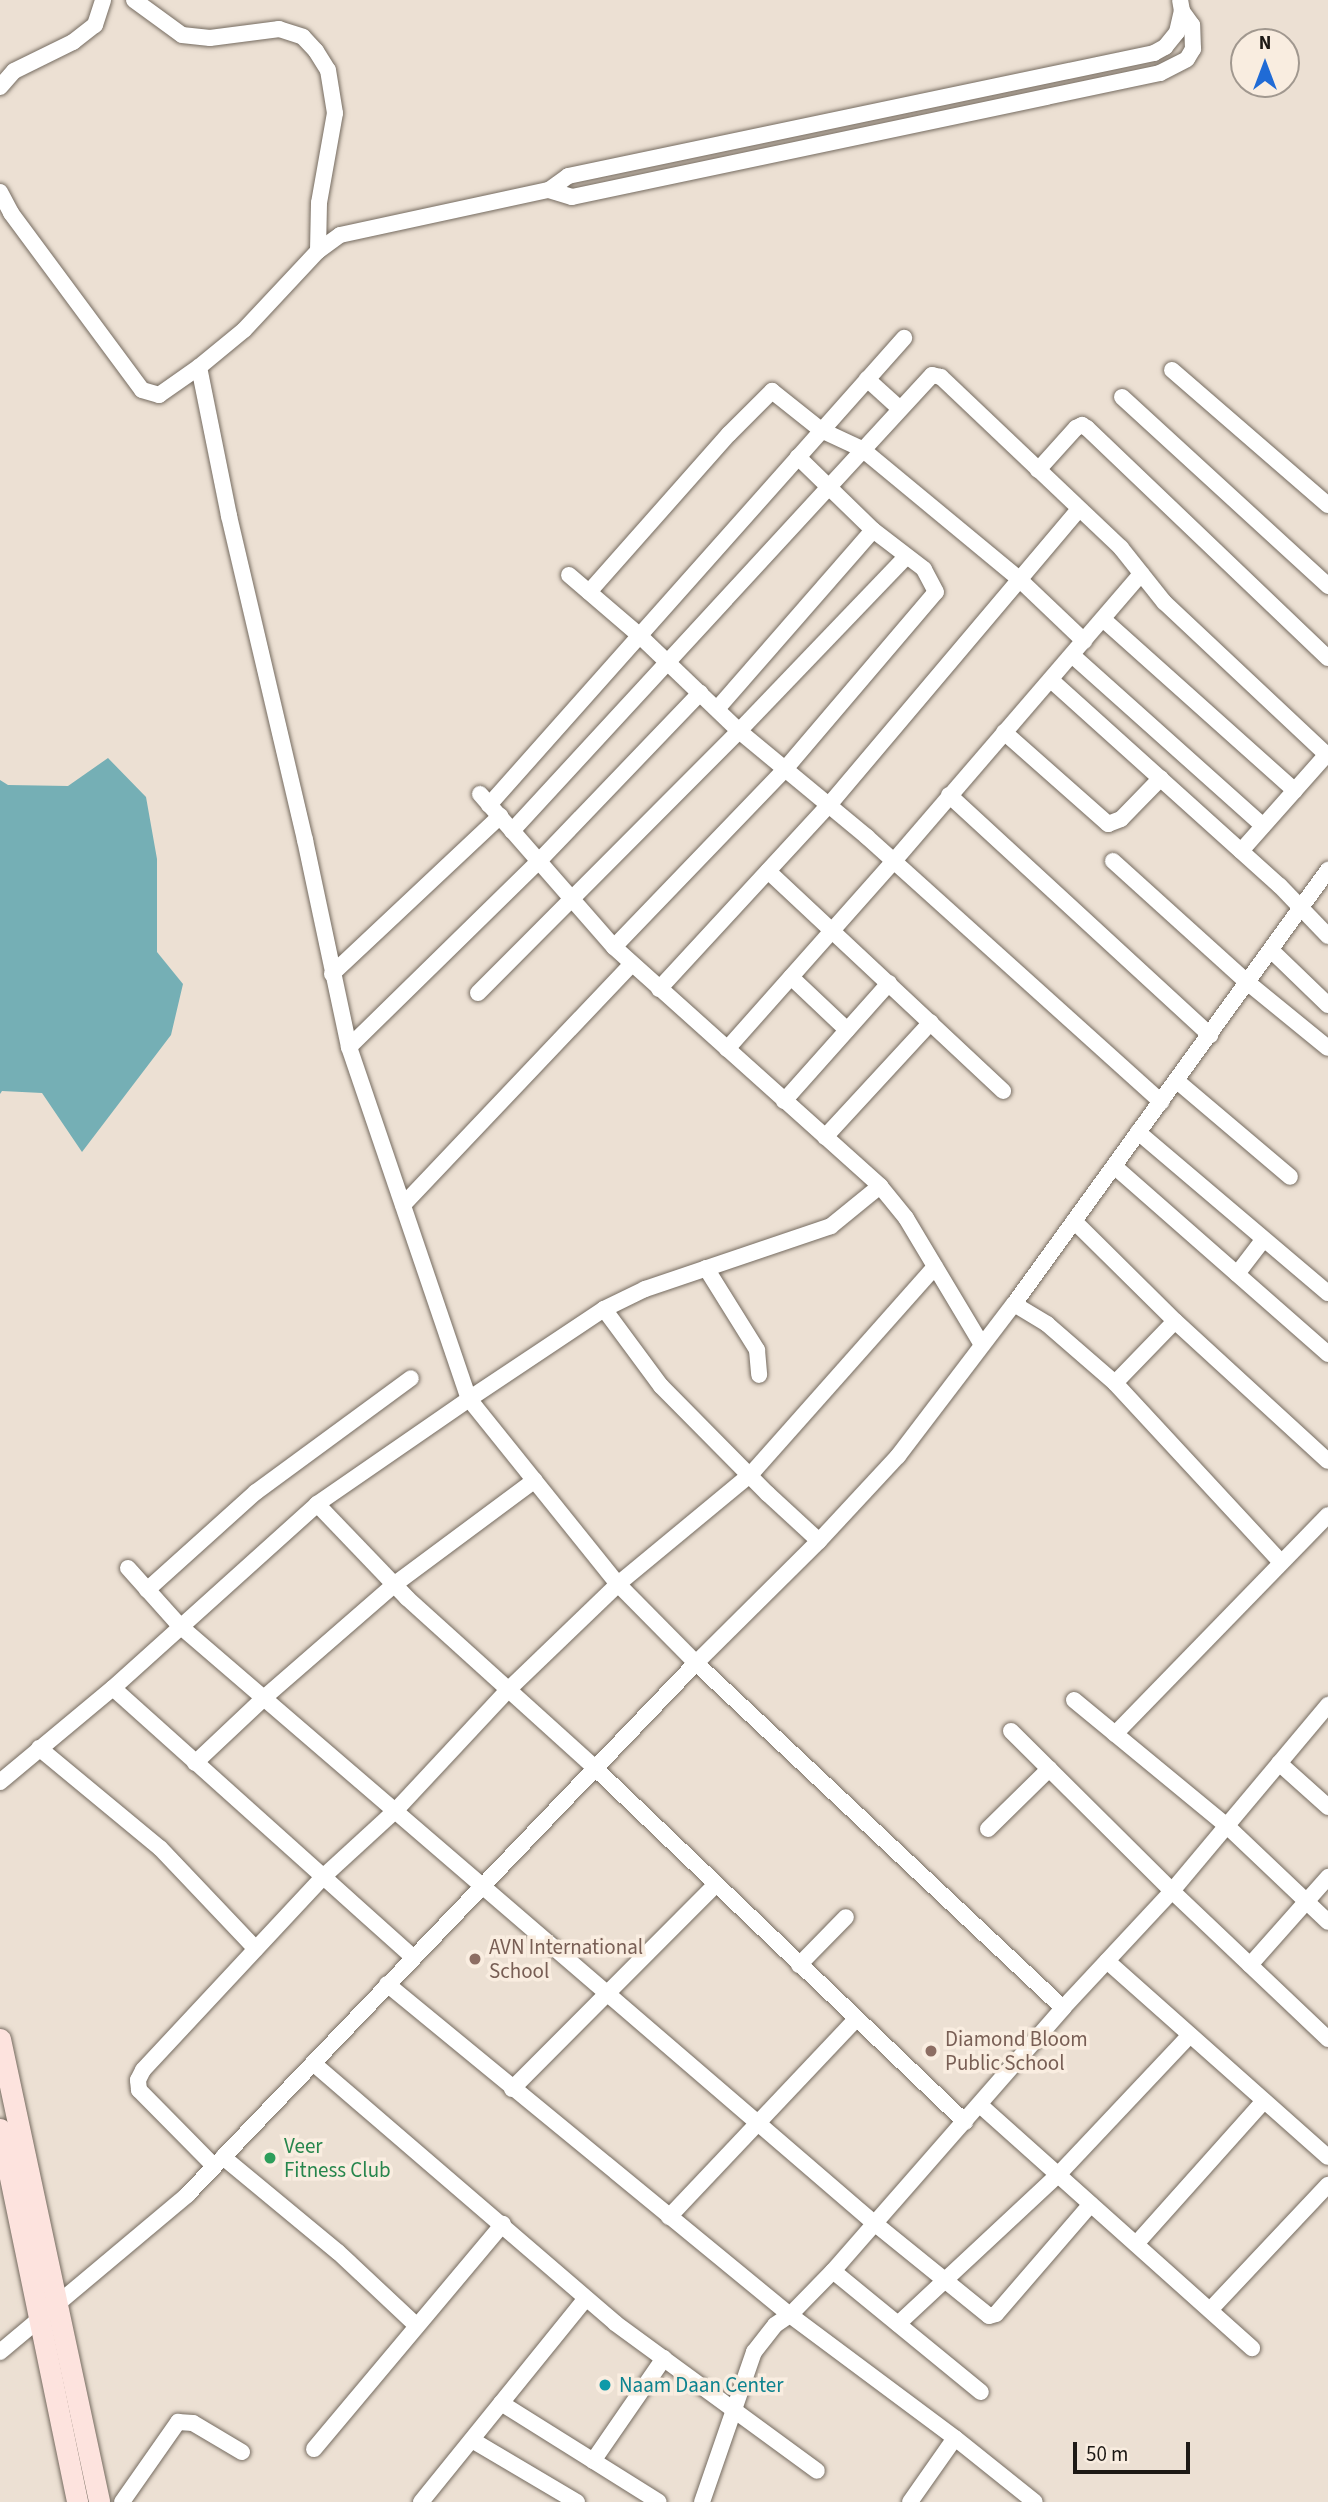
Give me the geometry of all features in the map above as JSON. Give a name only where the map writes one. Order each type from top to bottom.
[{"type":"main road","points":[[0,2039],[7,2105],[56,2307],[99,2502]]},
{"type":"main road","points":[[0,2129],[77,2502]]},
{"type":"street","points":[[0,87],[14,71],[95,25],[103,0]]},
{"type":"street","points":[[134,0],[182,35],[210,38],[279,29],[303,37],[316,51],[328,70],[335,113],[319,203],[318,251]]},
{"type":"street","points":[[549,190],[572,197],[1160,73],[1187,59],[1195,40],[1192,25],[1181,5]]},
{"type":"street","points":[[0,192],[11,213],[142,390],[159,395],[199,367],[261,314],[318,251],[331,240],[354,229],[549,190],[568,176],[1154,53],[1165,47],[1177,32],[1181,5]]},
{"type":"street","points":[[1165,47],[1187,59]]},
{"type":"street","points":[[332,974],[490,805],[904,338]]},
{"type":"street","points":[[199,367],[229,516],[305,840],[349,1047],[469,1399],[618,1584],[696,1663],[1063,2008]]},
{"type":"street","points":[[1172,370],[1328,505]]},
{"type":"street","points":[[512,831],[932,375],[941,377],[1121,548],[1164,602],[1327,755],[1241,851]]},
{"type":"street","points":[[867,379],[899,408]]},
{"type":"street","points":[[589,592],[729,434],[772,391],[821,430],[862,449],[1019,579],[1084,641]]},
{"type":"street","points":[[1122,397],[1328,586]]},
{"type":"street","points":[[1038,470],[1076,428],[1087,428],[1328,658]]},
{"type":"street","points":[[614,947],[786,768],[936,592],[924,569],[873,530],[798,457]]},
{"type":"street","points":[[659,989],[830,805],[1079,509]]},
{"type":"street","points":[[717,709],[873,530]]},
{"type":"street","points":[[478,993],[740,731],[902,561]]},
{"type":"street","points":[[727,1049],[894,861],[948,795],[1104,620],[1141,574]]},
{"type":"street","points":[[569,575],[639,635],[740,731],[894,861],[1161,1102]]},
{"type":"street","points":[[1104,620],[1295,790]]},
{"type":"street","points":[[1072,655],[1263,826]]},
{"type":"street","points":[[1051,680],[1241,851],[1328,936]]},
{"type":"street","points":[[349,1047],[539,861],[700,693]]},
{"type":"street","points":[[1004,732],[1108,824],[1121,819],[1161,778]]},
{"type":"street","points":[[948,795],[1210,1035]]},
{"type":"street","points":[[490,805],[614,947],[880,1186],[906,1218],[982,1345]]},
{"type":"street","points":[[1113,861],[1247,982],[1328,1048]]},
{"type":"street","points":[[0,2352],[187,2195],[696,1663],[819,1541],[936,1410],[1328,870]]},
{"type":"street","points":[[768,871],[1003,1091]]},
{"type":"street","points":[[1270,950],[1328,1005]]},
{"type":"street","points":[[403,1205],[632,964]]},
{"type":"street","points":[[791,978],[848,1030]]},
{"type":"street","points":[[784,1101],[889,984]]},
{"type":"street","points":[[825,1136],[930,1022]]},
{"type":"street","points":[[1177,1081],[1290,1178]]},
{"type":"street","points":[[1138,1132],[1328,1293]]},
{"type":"street","points":[[1114,1166],[1328,1354]]},
{"type":"street","points":[[0,1782],[113,1688],[317,1504],[469,1399],[604,1309],[645,1289],[831,1226],[880,1186]]},
{"type":"street","points":[[1074,1221],[1175,1321],[1328,1461]]},
{"type":"street","points":[[1237,1274],[1263,1240]]},
{"type":"street","points":[[417,2326],[338,2252],[218,2162],[145,2097],[138,2080],[142,2070],[323,1877],[396,1810],[508,1689],[618,1584],[751,1474],[935,1267]]},
{"type":"street","points":[[706,1268],[757,1350],[759,1375]]},
{"type":"street","points":[[1014,1304],[1047,1324],[1115,1383],[1281,1562]]},
{"type":"street","points":[[604,1309],[656,1380],[768,1494],[819,1541]]},
{"type":"street","points":[[1115,1383],[1175,1321]]},
{"type":"street","points":[[147,1590],[256,1492],[411,1378]]},
{"type":"street","points":[[195,1763],[265,1697],[395,1584],[535,1480]]},
{"type":"street","points":[[317,1504],[395,1584],[595,1768],[965,2122]]},
{"type":"street","points":[[1115,1734],[1328,1516]]},
{"type":"street","points":[[128,1568],[180,1626],[873,2222],[946,2278],[989,2316],[996,2314],[1091,2204]]},
{"type":"street","points":[[113,1688],[413,1957]]},
{"type":"street","points":[[1074,1700],[1227,1826],[1328,1922]]},
{"type":"street","points":[[702,2502],[732,2409],[754,2353],[775,2325],[790,2315],[833,2271],[873,2222],[965,2122],[1063,2008],[1172,1891],[1279,1763],[1326,1712]]},
{"type":"street","points":[[1011,1731],[1172,1891],[1326,2034]]},
{"type":"street","points":[[39,1748],[160,1847],[256,1949]]},
{"type":"street","points":[[1279,1763],[1328,1807]]},
{"type":"street","points":[[988,1829],[1049,1769]]},
{"type":"street","points":[[1250,1965],[1328,1877]]},
{"type":"street","points":[[512,2088],[715,1885]]},
{"type":"street","points":[[799,1965],[846,1917]]},
{"type":"street","points":[[1107,1961],[1328,2157]]},
{"type":"street","points":[[387,1984],[790,2315],[955,2438],[1035,2502]]},
{"type":"street","points":[[670,2217],[757,2121],[856,2019]]},
{"type":"street","points":[[898,2324],[1058,2175],[1191,2035]]},
{"type":"street","points":[[313,2063],[586,2298],[663,2358],[817,2470]]},
{"type":"street","points":[[1136,2244],[1264,2101]]},
{"type":"street","points":[[980,2105],[1252,2347]]},
{"type":"street","points":[[1210,2310],[1328,2185]]},
{"type":"street","points":[[314,2449],[503,2224]]},
{"type":"street","points":[[833,2271],[981,2392]]},
{"type":"street","points":[[421,2502],[586,2298]]},
{"type":"street","points":[[593,2461],[663,2358]]},
{"type":"street","points":[[501,2403],[659,2502]]},
{"type":"street","points":[[122,2502],[178,2422],[193,2423],[242,2452]]},
{"type":"street","points":[[910,2502],[955,2438]]},
{"type":"street","points":[[472,2440],[577,2502]]},
{"type":"water","points":[[108,758],[146,797],[157,859],[157,952],[183,984],[171,1035],[82,1152],[42,1093],[2,1091],[0,1094],[0,780],[8,785],[68,786]]},
{"type":"place","name":"AVN International School","points":[[475,1959]]},
{"type":"place","name":"Diamond Bloom Public School","points":[[931,2051]]},
{"type":"place","name":"Veer Fitness Club","points":[[270,2158]]},
{"type":"place","name":"Naam Daan Center","points":[[605,2385]]}]
